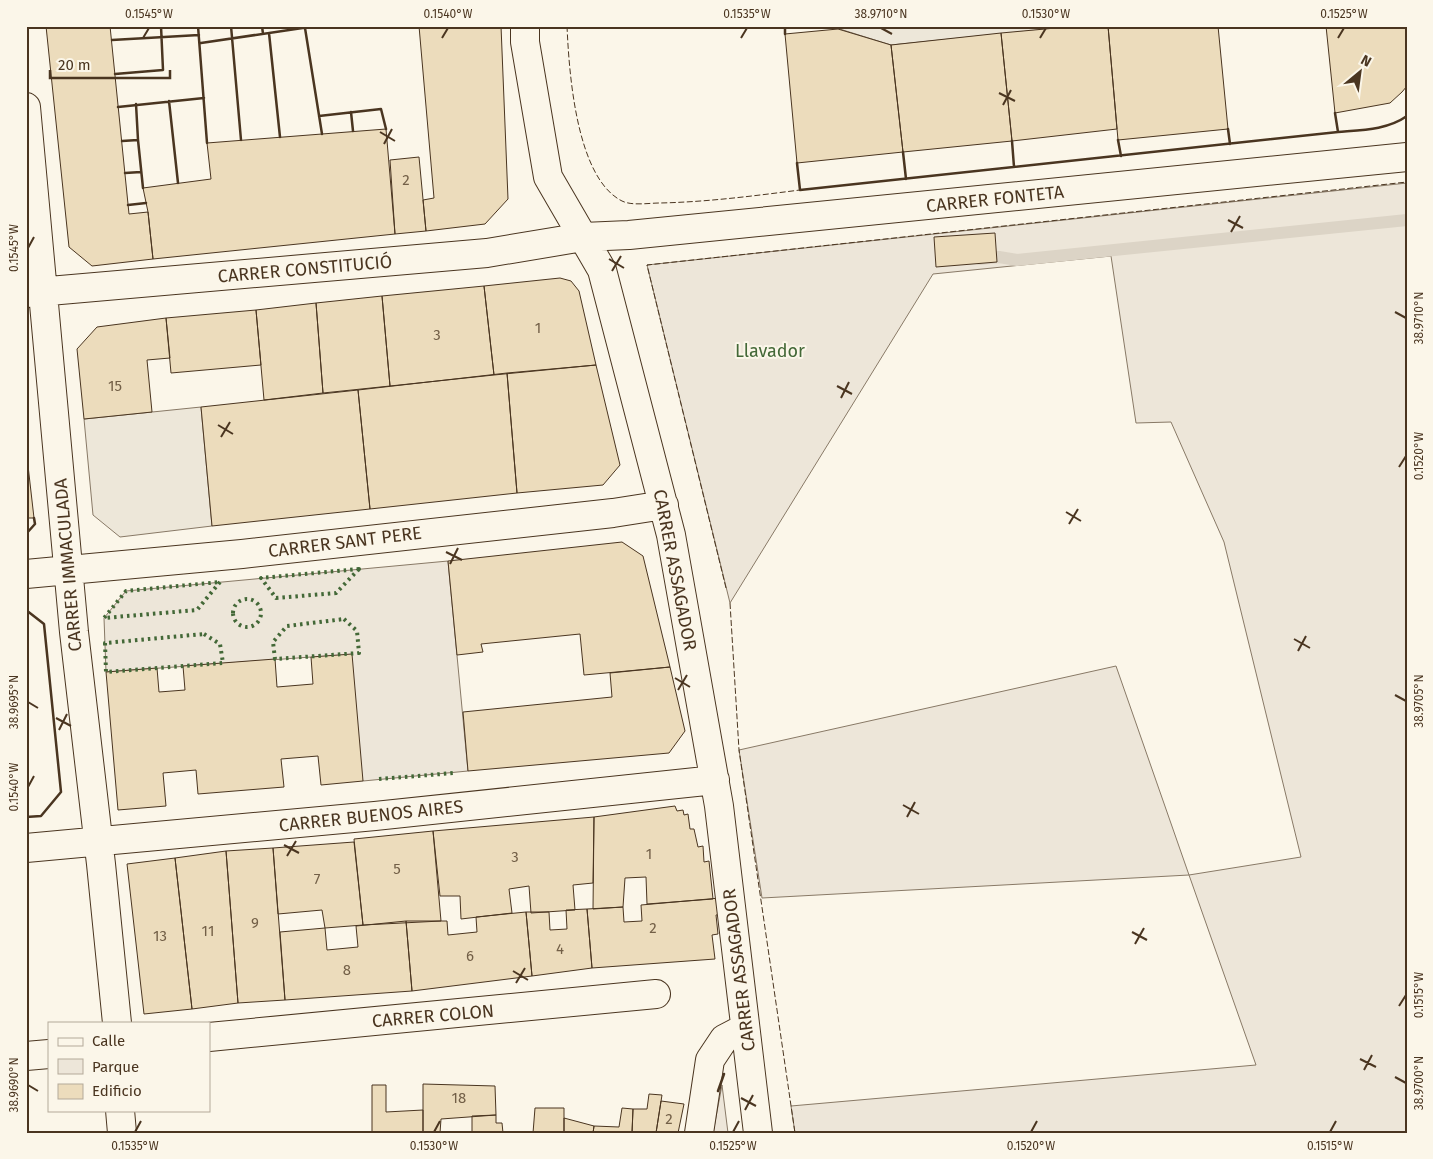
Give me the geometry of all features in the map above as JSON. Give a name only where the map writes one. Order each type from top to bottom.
[{"type":"street","name":"CARRER ASSAGADOR","points":[[525,26],[525,42],[548,177],[602,270],[664,505],[715,780],[758,1133]]},
{"type":"street","name":"CARRER IMMACULADA","points":[[26,107],[34,292],[68,570],[116,1022]]},
{"type":"street","name":"CARRER FONTETA","points":[[583,237],[629,235],[1407,157]]},
{"type":"street","name":"CARRER CONSTITUCIÓ","points":[[34,292],[488,253],[583,237]]},
{"type":"street","name":"CARRER SANT PERE","points":[[26,574],[242,554],[613,513],[664,505]]},
{"type":"street","name":"CARRER BUENOS AIRES","points":[[26,848],[375,816],[715,780]]},
{"type":"street","name":"CARRER COLON","points":[[210,1037],[656,994]]},
{"type":"street","points":[[699,1133],[710,1060],[724,1039],[746,1028]]},
{"type":"street","points":[[26,1056],[48,1054]]},
{"type":"street","points":[[120,1112],[122,1133]]},
{"type":"green space","name":"Llavador","points":[[1407,183],[1407,1133],[795,1133],[791,1106],[1256,1065],[1189,875],[1301,857],[1224,542],[1171,422],[1136,423],[1111,256],[933,274],[730,603],[647,265]]},
{"type":"green space","points":[[448,561],[468,771],[363,781],[311,657],[106,672],[104,618],[126,591]]},
{"type":"green space","points":[[1116,666],[1189,875],[762,898],[739,750]]},
{"type":"green space","points":[[722,1085],[728,1133],[713,1133]]},
{"type":"shaded area","points":[[830,26],[1078,26],[891,45]]},
{"type":"shaded area","points":[[201,407],[212,526],[120,537],[93,515],[84,419]]},
{"type":"building","points":[[46,26],[110,26],[129,214],[148,212],[153,259],[92,266],[69,247]]},
{"type":"building","points":[[419,26],[501,26],[508,199],[485,224],[426,231],[423,200],[434,198]]},
{"type":"building","points":[[1078,26],[1108,26],[1117,129],[1012,141],[1001,33]]},
{"type":"building","points":[[1108,26],[1218,26],[1228,129],[1118,140]]},
{"type":"building","points":[[1326,26],[1407,26],[1407,86],[1390,103],[1335,113]]},
{"type":"building","points":[[838,29],[891,45],[903,152],[797,163],[785,34]]},
{"type":"building","points":[[1001,33],[1012,141],[903,152],[891,45]]},
{"type":"building","points":[[386,129],[395,234],[153,259],[148,212],[143,188],[211,179],[207,143]]},
{"type":"building","points":[[419,157],[426,231],[395,234],[390,160]]},
{"type":"building","points":[[995,233],[997,262],[936,267],[934,237]]},
{"type":"building","points":[[560,278],[571,281],[579,291],[596,365],[494,375],[484,286]]},
{"type":"building","points":[[484,286],[494,375],[390,386],[382,296]]},
{"type":"building","points":[[382,296],[390,386],[323,393],[316,303]]},
{"type":"building","points":[[316,303],[323,393],[264,400],[256,310]]},
{"type":"building","points":[[256,310],[261,365],[171,373],[166,318]]},
{"type":"building","points":[[166,318],[170,358],[147,360],[152,412],[84,419],[77,349],[97,327]]},
{"type":"building","points":[[596,365],[620,465],[603,485],[517,493],[507,373]]},
{"type":"building","points":[[507,373],[517,493],[370,509],[358,390]]},
{"type":"building","points":[[358,390],[370,509],[212,526],[201,407]]},
{"type":"building","points":[[26,448],[34,518],[26,518]]},
{"type":"building","points":[[622,542],[643,556],[670,667],[584,675],[580,634],[481,644],[483,652],[457,655],[448,561]]},
{"type":"building","points":[[352,654],[363,781],[321,785],[318,756],[281,759],[284,787],[198,794],[196,770],[163,773],[166,806],[118,810],[106,672],[157,668],[159,692],[185,690],[183,666],[275,659],[277,687],[313,684],[311,657]]},
{"type":"building","points":[[670,667],[685,731],[669,753],[468,771],[463,712],[612,697],[610,673]]},
{"type":"building","points":[[675,806],[677,811],[683,810],[684,815],[688,814],[690,829],[694,829],[698,847],[703,846],[704,862],[709,861],[713,899],[647,904],[646,877],[625,878],[623,907],[593,909],[594,817]]},
{"type":"building","points":[[594,817],[593,883],[573,885],[575,910],[531,913],[529,886],[509,889],[512,913],[461,919],[460,896],[440,896],[433,831]]},
{"type":"building","points":[[433,831],[441,921],[363,925],[354,839]]},
{"type":"building","points":[[354,842],[363,925],[325,928],[322,910],[278,914],[273,848]]},
{"type":"building","points":[[273,848],[285,1000],[238,1003],[226,851]]},
{"type":"building","points":[[226,851],[238,1003],[192,1009],[175,858]]},
{"type":"building","points":[[175,858],[192,1009],[144,1014],[127,864]]},
{"type":"building","points":[[720,898],[722,914],[716,915],[718,934],[712,935],[715,959],[592,968],[587,909],[623,907],[624,922],[642,921],[641,905]]},
{"type":"building","points":[[587,909],[592,968],[532,976],[526,912],[549,912],[550,930],[567,929],[566,910]]},
{"type":"building","points":[[526,912],[532,976],[412,991],[406,921],[447,921],[448,935],[477,932],[476,917]]},
{"type":"building","points":[[406,921],[412,991],[285,1000],[280,932],[325,928],[327,950],[358,947],[356,926]]},
{"type":"building","points":[[423,1084],[495,1086],[496,1115],[441,1119],[440,1133],[423,1133]]},
{"type":"building","points":[[372,1085],[386,1085],[386,1112],[423,1110],[423,1133],[372,1133]]},
{"type":"building","points":[[649,1094],[662,1095],[656,1133],[632,1133],[633,1109],[647,1109]]},
{"type":"building","points":[[661,1101],[684,1104],[678,1133],[656,1133]]},
{"type":"building","points":[[535,1108],[564,1108],[564,1133],[533,1133]]},
{"type":"building","points":[[622,1108],[633,1109],[632,1133],[593,1133],[594,1126],[619,1127]]},
{"type":"building","points":[[496,1115],[496,1123],[502,1123],[503,1133],[472,1133],[472,1116]]},
{"type":"building","points":[[564,1118],[594,1126],[593,1133],[564,1133]]},
{"type":"waterway","points":[[980,259],[999,257],[1017,260],[1407,220]]},
{"type":"hedge","points":[[359,569],[336,593],[276,598],[261,578],[359,569]]},
{"type":"hedge","points":[[220,582],[197,610],[104,618],[126,591],[220,582]]},
{"type":"hedge","points":[[247,599],[257,603],[261,613],[257,623],[247,627],[237,623],[233,613],[237,603],[247,599]]},
{"type":"hedge","points":[[344,619],[357,631],[359,653],[275,659],[273,642],[287,626],[344,619]]},
{"type":"hedge","points":[[204,634],[220,644],[223,663],[106,672],[105,643],[204,634]]},
{"type":"hedge","points":[[379,779],[454,773]]},
{"type":"fence","points":[[567,26],[573,96],[585,148],[594,170],[607,189],[622,201],[641,204],[695,201],[800,190]]},
{"type":"fence","points":[[830,26],[838,29]]},
{"type":"fence","points":[[726,588],[647,265],[1407,182]]},
{"type":"fence","points":[[730,603],[739,750],[795,1133]]},
{"type":"wall","points":[[115,74],[163,70],[161,26]]},
{"type":"wall","points":[[198,26],[207,143]]},
{"type":"wall","points":[[231,26],[241,140]]},
{"type":"wall","points":[[262,26],[263,34]]},
{"type":"wall","points":[[201,43],[316,26]]},
{"type":"wall","points":[[785,26],[785,34]]},
{"type":"wall","points":[[305,28],[322,134]]},
{"type":"wall","points":[[269,33],[280,137]]},
{"type":"wall","points":[[112,40],[199,35]]},
{"type":"wall","points":[[118,107],[204,98]]},
{"type":"wall","points":[[169,101],[178,183]]},
{"type":"wall","points":[[136,104],[138,140]]},
{"type":"wall","points":[[319,116],[381,109],[386,129]]},
{"type":"wall","points":[[351,112],[353,131]]},
{"type":"wall","points":[[1335,113],[1338,132],[1383,127],[1407,116]]},
{"type":"wall","points":[[1228,129],[1230,144]]},
{"type":"wall","points":[[797,163],[800,190],[1338,132]]},
{"type":"wall","points":[[122,141],[138,140],[143,188]]},
{"type":"wall","points":[[1118,140],[1121,156]]},
{"type":"wall","points":[[1012,141],[1014,167]]},
{"type":"wall","points":[[903,152],[906,179]]},
{"type":"wall","points":[[125,173],[141,172]]},
{"type":"wall","points":[[128,205],[146,203]]},
{"type":"wall","points":[[26,534],[35,524],[34,518]]},
{"type":"wall","points":[[26,610],[44,624],[61,792],[41,816],[26,817]]},
{"type":"wall","points":[[718,1091],[724,1074]]}]
